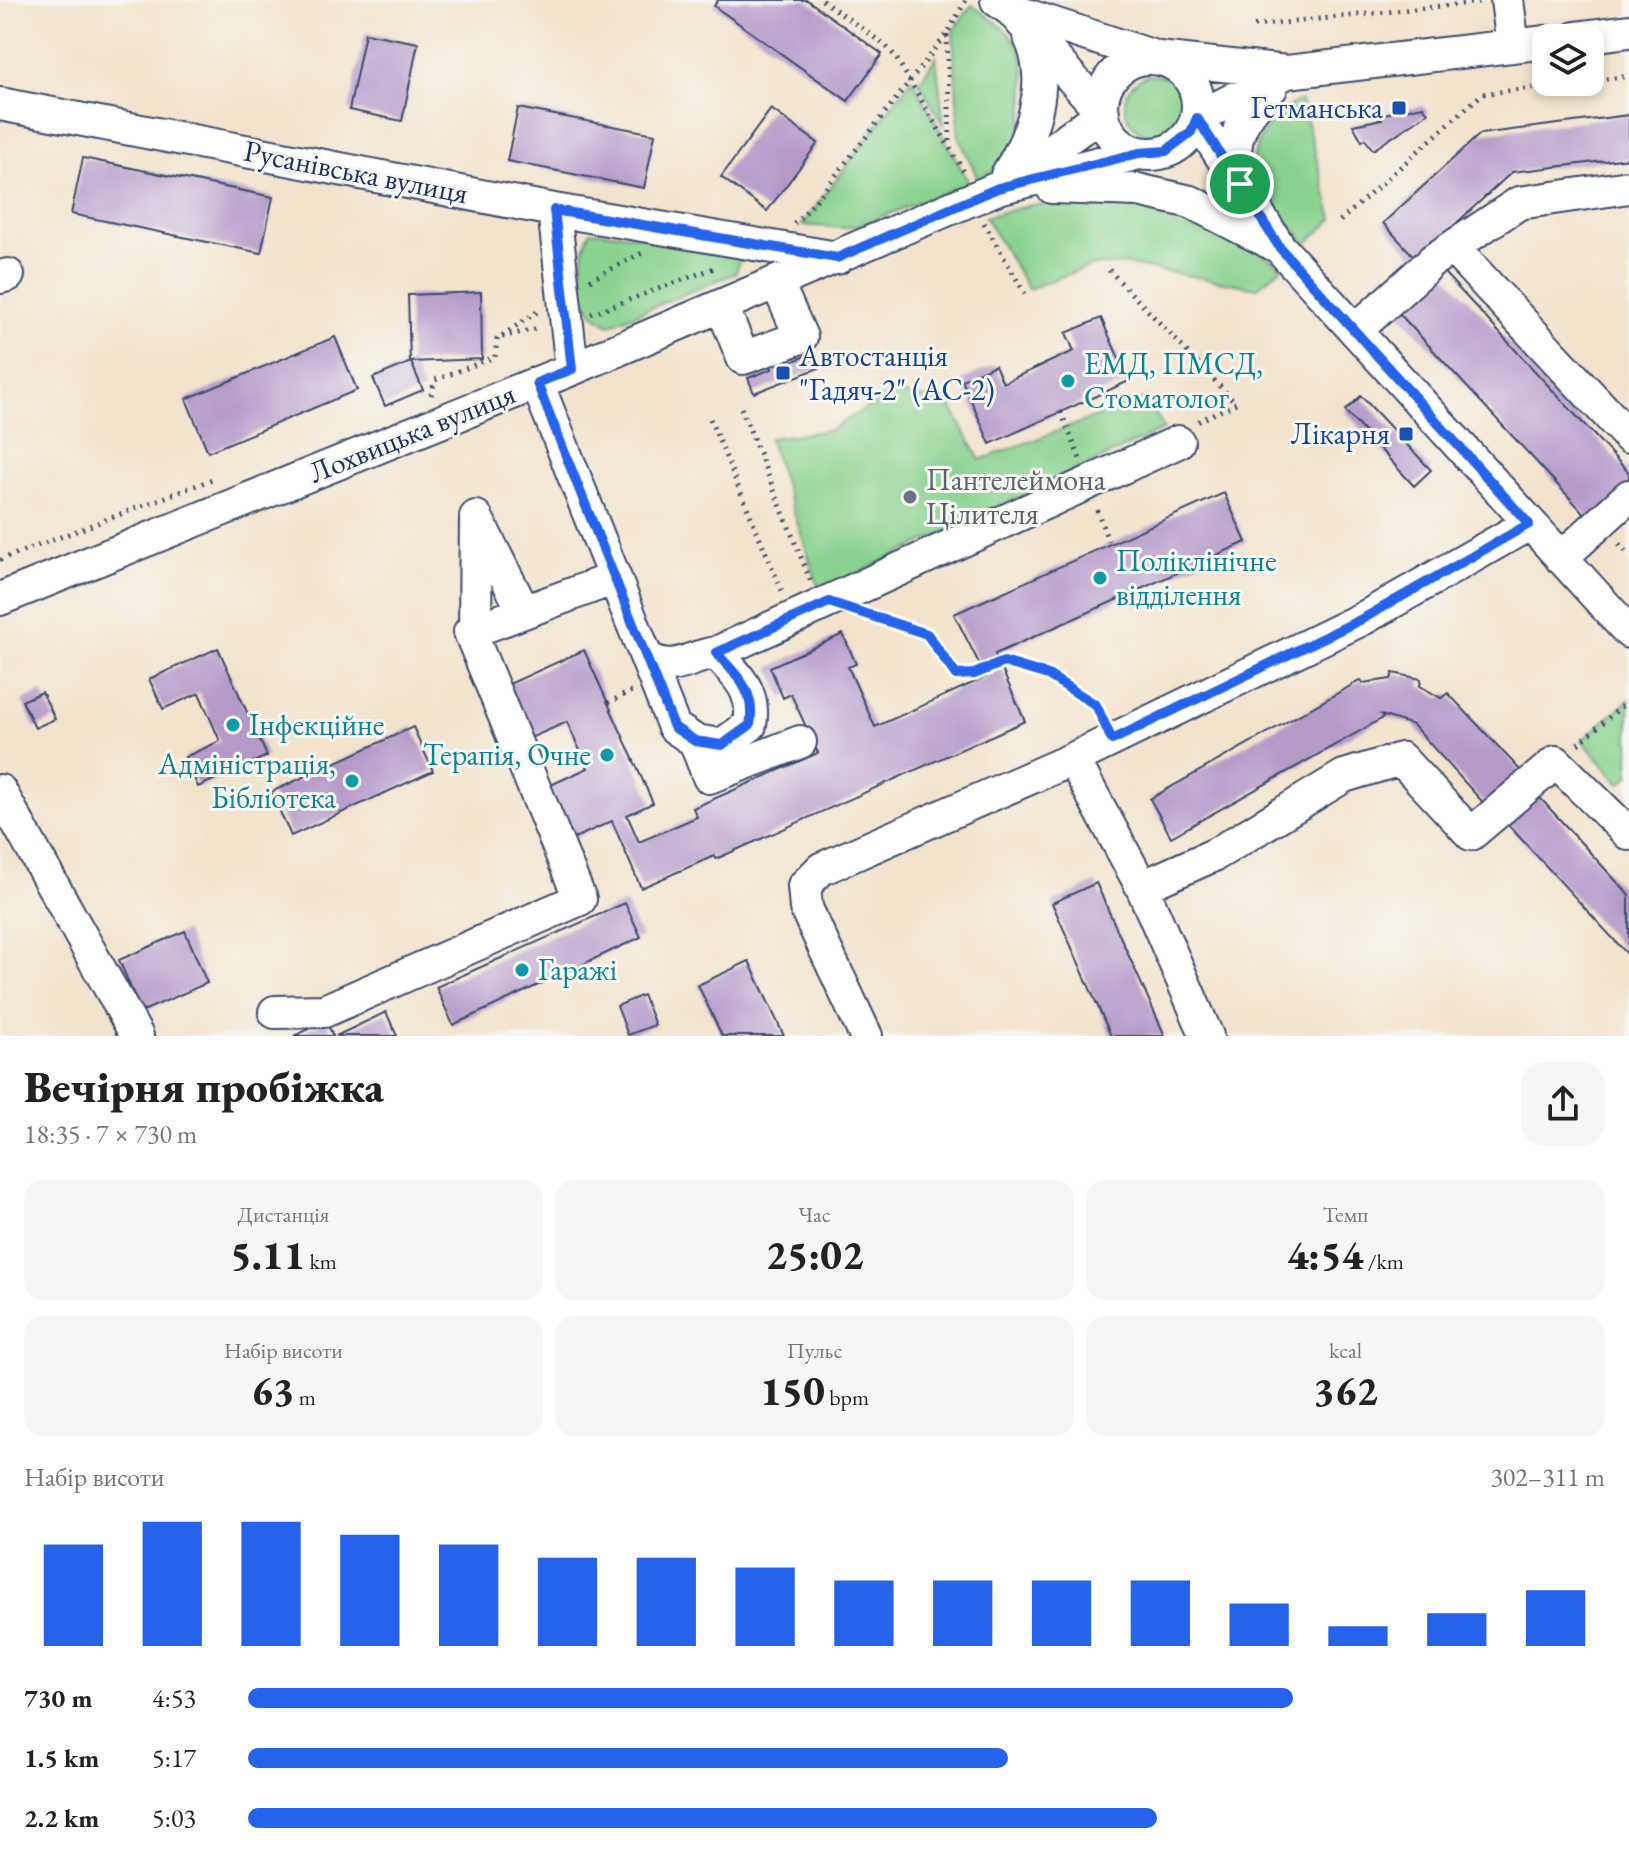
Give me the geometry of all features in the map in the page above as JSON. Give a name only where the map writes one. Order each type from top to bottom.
[{"type":"street","points":[[1496,1],[1513,46]]},
{"type":"street","points":[[1004,5],[1179,66],[1189,76],[1196,89],[1197,118],[1280,248],[1629,632]]},
{"type":"street","points":[[1004,5],[1103,113],[1115,138],[1144,153],[1280,248]]},
{"type":"street","points":[[984,186],[1025,147],[1038,100],[1040,64],[1031,37],[1004,5]]},
{"type":"street","points":[[1604,34],[1629,31]]},
{"type":"street","points":[[1103,113],[1103,99],[1114,74],[1137,59],[1158,58],[1287,72],[1532,44]]},
{"type":"street","points":[[1144,153],[1180,144],[1197,118],[1287,72]]},
{"type":"street","points":[[1240,184],[1234,146],[1237,131],[1256,103],[1287,72]]},
{"type":"street","name":"Русанівська вулиця","points":[[0,104],[554,210],[681,231],[778,232],[837,258]]},
{"type":"street","points":[[984,186],[1103,113]]},
{"type":"street","name":"Лохвицька вулиця","points":[[0,599],[572,369],[837,258],[984,186],[1144,153]]},
{"type":"street","points":[[984,186],[1138,190],[1191,202],[1280,248]]},
{"type":"street","points":[[1356,330],[1437,259],[1519,203],[1629,187]]},
{"type":"street","points":[[554,210],[572,369]]},
{"type":"street","points":[[1437,259],[1629,437]]},
{"type":"street","points":[[722,306],[743,358],[801,337],[777,283]]},
{"type":"street","points":[[537,383],[674,727],[695,741],[722,745],[750,725],[753,708],[747,687],[716,653]]},
{"type":"street","points":[[647,658],[663,666],[679,665],[716,653],[822,598],[1178,442]]},
{"type":"street","points":[[1561,558],[1629,496]]},
{"type":"street","points":[[475,630],[476,517],[524,612]]},
{"type":"street","points":[[866,1036],[806,908],[804,886],[821,869],[1073,759],[1364,618],[1529,524]]},
{"type":"street","points":[[275,1012],[324,1011],[580,899],[470,632],[615,578]]},
{"type":"street","points":[[695,741],[709,777],[800,742]]},
{"type":"street","points":[[1073,759],[1142,887],[1207,1036]]},
{"type":"street","points":[[1142,887],[1216,854],[1344,776],[1401,759],[1471,834],[1556,762],[1629,834]]},
{"type":"street","points":[[0,791],[137,1036]]},
{"type":"path","points":[[822,0],[885,45],[912,79],[950,145],[984,186]]},
{"type":"path","points":[[778,232],[799,219],[947,34],[966,0]]},
{"type":"path","points":[[1254,26],[1496,1]]},
{"type":"path","points":[[947,34],[950,145]]},
{"type":"path","points":[[1604,79],[1629,76]]},
{"type":"path","points":[[1340,221],[1482,94],[1532,88]]},
{"type":"path","points":[[981,218],[1028,299]]},
{"type":"path","points":[[778,232],[799,219]]},
{"type":"path","points":[[497,339],[565,308],[681,231]]},
{"type":"path","points":[[497,339],[565,308],[725,264]]},
{"type":"path","points":[[430,396],[435,380],[495,357],[497,339]]},
{"type":"path","points":[[741,408],[822,598],[927,634],[956,675],[974,674],[1004,662],[1048,675],[1096,705],[1112,740]]},
{"type":"path","points":[[1061,412],[1082,462]]},
{"type":"path","points":[[710,419],[789,606]]},
{"type":"path","points":[[0,560],[222,476]]},
{"type":"path","points":[[1556,762],[1629,700]]},
{"type":"green space","points":[[972,5],[1015,41],[1022,56],[1025,82],[1022,125],[1016,147],[1005,161],[978,179],[959,137],[953,31]]},
{"type":"green space","points":[[936,57],[944,126],[919,82]]},
{"type":"green space","points":[[1155,75],[1166,77],[1176,84],[1183,94],[1183,116],[1176,126],[1166,133],[1155,135],[1144,133],[1134,126],[1127,116],[1125,105],[1127,94],[1134,84],[1144,77]]},
{"type":"green space","points":[[912,79],[969,183],[860,225],[842,228],[802,225]]},
{"type":"green space","points":[[1301,101],[1333,219],[1306,244],[1263,190],[1254,160],[1257,144],[1270,123],[1286,108]]},
{"type":"green space","points":[[1115,203],[1217,222],[1282,267],[1257,288],[1124,264],[1091,266],[1028,289],[985,217],[1031,205]]},
{"type":"green space","points":[[591,231],[733,245],[740,259],[736,273],[609,325],[593,313],[585,295],[582,260]]},
{"type":"green space","points":[[893,392],[949,403],[980,460],[1147,398],[1164,429],[820,591],[769,438],[830,430]]},
{"type":"green space","points":[[1629,700],[1629,776],[1620,784],[1582,740]]},
{"type":"building","points":[[718,0],[807,0],[882,54],[848,101],[714,6]]},
{"type":"building","points":[[365,33],[418,43],[402,121],[349,110]]},
{"type":"building","points":[[1423,106],[1428,113],[1373,150],[1365,139],[1362,141],[1353,125],[1382,119],[1379,115]]},
{"type":"building","points":[[518,108],[655,134],[644,188],[507,161]]},
{"type":"building","points":[[771,109],[818,143],[767,211],[721,177]]},
{"type":"building","points":[[1629,115],[1629,158],[1512,172],[1425,252],[1629,473],[1629,487],[1591,521],[1396,310],[1432,276],[1383,223],[1480,134]]},
{"type":"building","points":[[83,158],[273,197],[261,253],[71,214]]},
{"type":"building","points":[[481,292],[482,359],[410,362],[408,295]]},
{"type":"building","name":"ЕМД, ПМСД, Стоматолог","points":[[1101,318],[1129,381],[990,444],[962,380],[995,365],[1003,383],[1074,351],[1066,333]]},
{"type":"building","points":[[335,337],[357,390],[208,452],[186,399]]},
{"type":"building","name":"Автостанція \"Гадяч-2\" (АС-2)","points":[[813,353],[819,368],[754,393],[748,378],[772,369],[770,363],[787,357],[789,363]]},
{"type":"building","points":[[411,362],[423,390],[385,406],[373,378]]},
{"type":"building","points":[[1361,396],[1431,470],[1414,486],[1345,411]]},
{"type":"building","points":[[1224,493],[1246,542],[995,654],[1025,721],[716,859],[714,856],[641,888],[612,821],[566,842],[542,789],[588,768],[567,722],[521,742],[498,689],[584,650],[653,803],[627,815],[639,842],[697,817],[693,808],[818,753],[791,694],[783,698],[770,667],[843,634],[856,664],[848,667],[875,727],[986,677],[954,614]]},
{"type":"building","name":"Інфекційне","points":[[218,648],[267,756],[198,787],[185,757],[220,741],[199,693],[163,709],[149,679]]},
{"type":"building","points":[[1393,673],[1421,679],[1420,686],[1441,698],[1448,693],[1524,774],[1488,808],[1413,725],[1381,715],[1383,718],[1171,837],[1150,799],[1361,680],[1363,683],[1391,679]]},
{"type":"building","points":[[42,692],[55,719],[35,728],[22,701]]},
{"type":"building","name":"Адміністрація, Бібліотека","points":[[413,727],[433,771],[291,836],[271,792]]},
{"type":"building","points":[[1530,787],[1629,895],[1629,956],[1499,815]]},
{"type":"building","points":[[1096,883],[1165,1036],[1111,1036],[1052,903]]},
{"type":"building","name":"Гаражі","points":[[625,903],[641,937],[453,1025],[436,987]]},
{"type":"building","points":[[185,931],[207,983],[141,1012],[119,960]]},
{"type":"building","points":[[749,961],[784,1036],[722,1036],[698,985]]},
{"type":"building","points":[[643,995],[655,1025],[628,1035],[617,1006]]},
{"type":"building","points":[[386,1012],[397,1036],[336,1036]]},
{"type":"building","points":[[326,1021],[333,1036],[294,1036]]},
{"type":"place","name":"Гетманська","points":[[1399,108]]},
{"type":"place","name":"Автостанція \"Гадяч-2\" (АС-2)","points":[[783,373]]},
{"type":"place","name":"ЕМД, ПМСД, Стоматолог","points":[[1068,381]]},
{"type":"place","name":"Лікарня","points":[[1406,434]]},
{"type":"place","name":"Пантелеймона Цілителя","points":[[910,497]]},
{"type":"place","name":"Поліклінічне відділення","points":[[1100,578]]},
{"type":"place","name":"Інфекційне","points":[[233,725]]},
{"type":"place","name":"Терапія, Очне","points":[[607,755]]},
{"type":"place","name":"Адміністрація, Бібліотека","points":[[352,781]]},
{"type":"place","name":"Гаражі","points":[[522,970]]},
{"type":"route","points":[[1197,118],[1240,184],[1280,248],[1529,524],[1364,618],[1112,740],[1096,705],[1048,675],[1004,662],[974,674],[956,675],[927,634],[829,602],[716,653],[747,687],[753,708],[750,725],[722,745],[695,741],[674,727],[537,383],[572,369],[554,210],[837,258],[998,188],[1139,153],[1166,151],[1180,144],[1191,132],[1197,118]]}]
